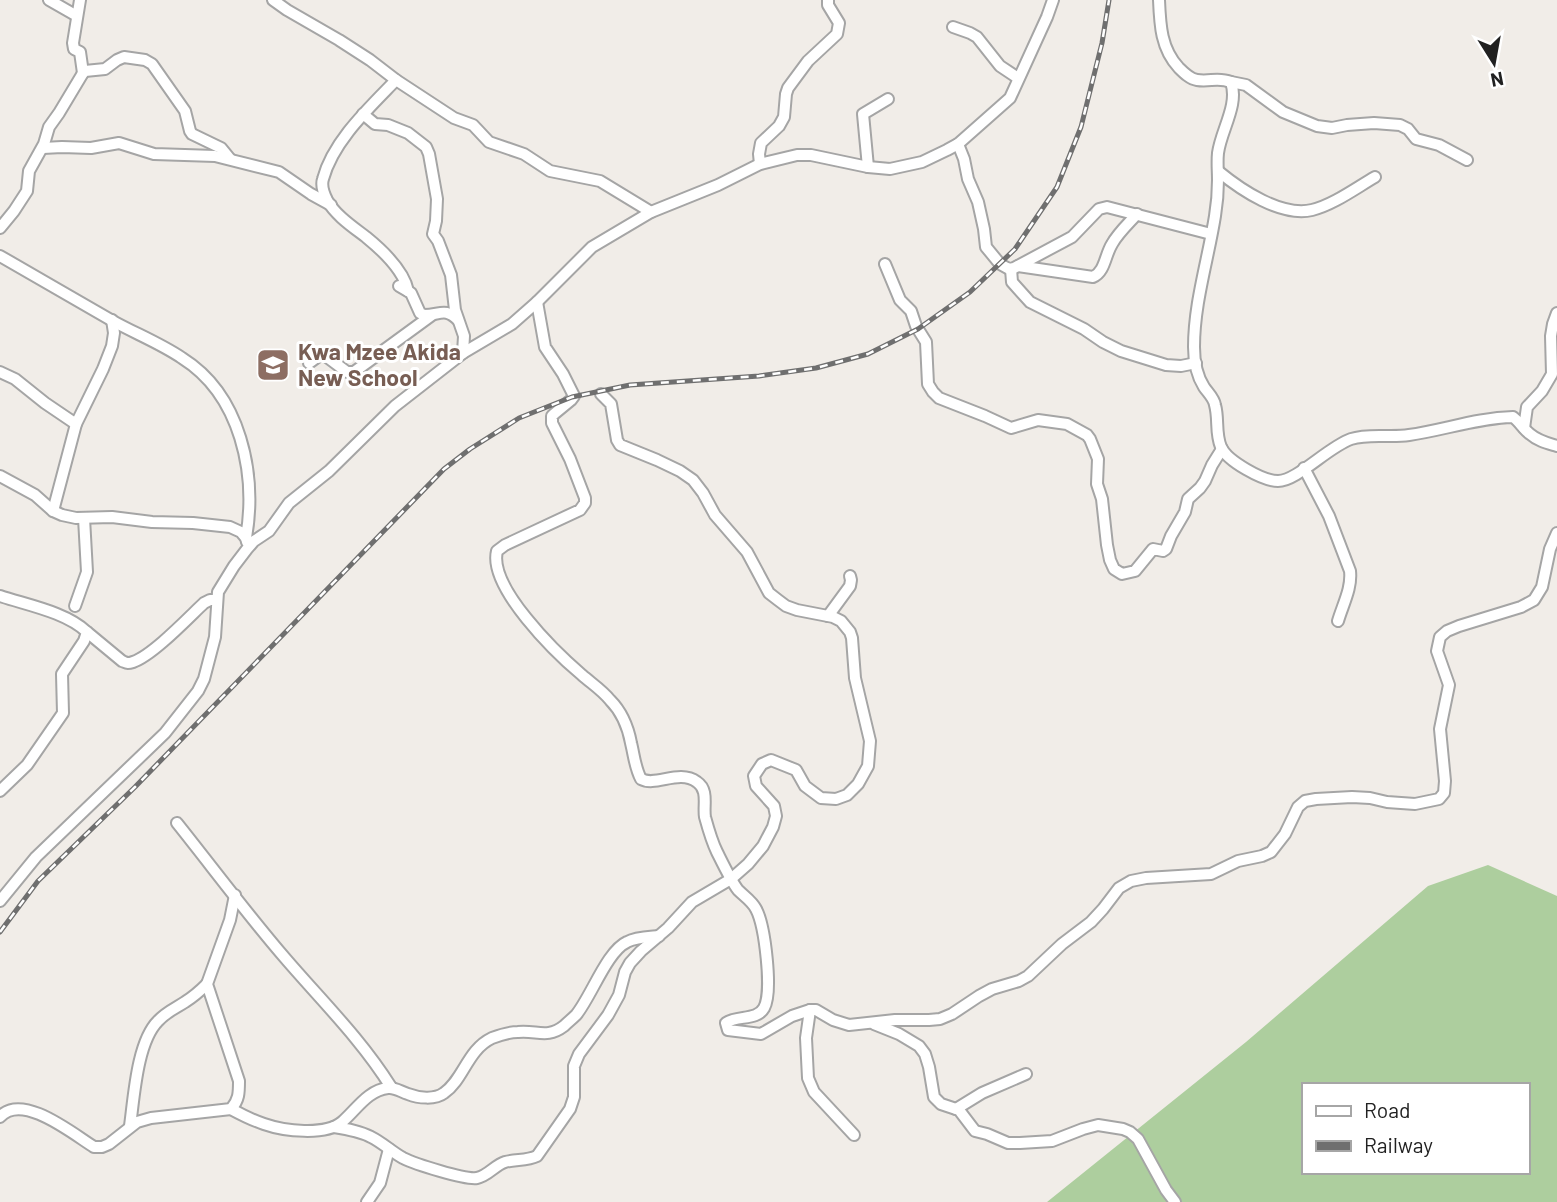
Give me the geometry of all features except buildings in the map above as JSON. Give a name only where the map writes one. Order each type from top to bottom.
[{"type":"street","points":[[49,0],[77,16]]},
{"type":"street","points":[[80,0],[73,43],[74,48],[80,52],[83,73]]},
{"type":"street","points":[[273,0],[360,53],[454,118],[473,125],[488,142],[524,154],[550,171],[600,181],[651,212]]},
{"type":"street","points":[[760,164],[761,143],[784,117],[788,88],[808,61],[837,34],[839,23],[828,5],[828,0]]},
{"type":"street","points":[[247,544],[268,531],[289,503],[329,471],[394,406],[463,353],[512,324],[592,247],[651,212],[718,185],[760,164],[797,155],[891,169],[936,157],[958,144],[1010,98],[1053,0]]},
{"type":"street","points":[[1159,0],[1164,41],[1175,64],[1185,74],[1197,80],[1222,79],[1246,85],[1283,112],[1317,126],[1332,128],[1374,123],[1400,125],[1408,129],[1416,139],[1439,145],[1467,160]]},
{"type":"street","points":[[953,27],[977,37],[1000,65],[1018,78]]},
{"type":"street","points":[[0,228],[27,191],[30,168],[43,148],[49,127],[83,73],[105,69],[124,57],[148,60],[163,77],[185,111],[192,134],[221,148],[230,159]]},
{"type":"street","points":[[396,80],[363,114],[336,150],[322,181],[324,192],[331,205],[344,219],[391,260],[404,278],[404,289],[413,296],[420,313],[432,315],[447,312],[458,320]]},
{"type":"street","points":[[1231,82],[1233,96],[1219,144],[1218,196],[1195,325],[1194,349],[1202,385],[1216,407],[1216,425],[1222,449],[1250,471],[1268,479],[1283,481],[1332,448],[1349,440],[1364,436],[1407,436],[1507,417],[1518,420],[1529,434],[1540,441],[1557,446]]},
{"type":"street","points":[[868,167],[863,114],[888,99]]},
{"type":"street","points":[[363,114],[375,124],[388,125],[408,133],[423,143],[429,154],[436,199],[433,234],[451,275],[454,303],[464,336],[463,353]]},
{"type":"street","points":[[43,148],[91,148],[119,143],[154,154],[203,154],[230,159],[279,172],[331,205]]},
{"type":"street","points":[[958,144],[980,211],[986,247],[1000,264],[1015,268],[1096,276],[1100,274],[1112,243],[1137,214]]},
{"type":"street","points":[[1218,171],[1270,205],[1305,211],[1314,210],[1346,195],[1375,177]]},
{"type":"street","points":[[1196,363],[1166,365],[1121,351],[1030,302],[1012,282],[1015,268],[1072,236],[1099,209],[1107,207],[1211,234]]},
{"type":"street","points":[[0,256],[183,358],[202,373],[215,388],[238,427],[250,491],[247,544],[218,592],[215,638],[198,691],[165,733],[36,857],[0,901]]},
{"type":"street","points":[[886,264],[900,300],[911,311],[926,342],[928,384],[939,398],[1007,427],[1015,428],[1043,420],[1067,424],[1090,439],[1098,459],[1097,484],[1102,499],[1110,560],[1117,572],[1122,574],[1135,571],[1153,549],[1166,549],[1185,512],[1188,499],[1205,481],[1222,449]]},
{"type":"street","points":[[537,302],[545,347],[561,370],[573,396],[552,416],[552,423],[570,459],[585,503],[580,510],[505,545],[497,551],[496,562],[509,597],[580,674],[610,699],[627,727],[640,779],[648,782],[671,777],[700,784],[705,799],[705,819],[718,855],[737,888],[751,901],[760,918],[766,955],[768,994],[765,1005],[761,1012],[754,1016],[726,1023],[728,1030],[735,1032],[761,1034],[792,1016],[810,1010],[843,1024],[854,1025],[940,1018],[952,1014],[992,989],[1028,976],[1062,944],[1091,922],[1119,888],[1131,881],[1211,874],[1238,861],[1271,852],[1279,843],[1297,807],[1305,802],[1316,799],[1370,797],[1387,802],[1415,804],[1439,799],[1444,793],[1445,781],[1440,729],[1449,685],[1437,651],[1440,637],[1459,626],[1521,607],[1534,600],[1542,587],[1550,549],[1557,533]]},
{"type":"street","points":[[1524,428],[1527,407],[1542,391],[1552,374],[1551,336],[1557,313]]},
{"type":"street","points":[[309,363],[323,354],[348,372],[354,372],[432,315]]},
{"type":"street","points":[[54,511],[76,424],[112,346],[112,320]]},
{"type":"street","points":[[0,372],[15,379],[76,424]]},
{"type":"street","points":[[334,1127],[360,1132],[418,1165],[475,1179],[501,1164],[537,1156],[570,1109],[579,1054],[619,995],[630,963],[692,902],[731,878],[764,846],[776,816],[774,806],[756,786],[754,776],[762,764],[771,760],[796,770],[806,786],[821,798],[836,799],[847,795],[858,784],[868,766],[870,741],[855,678],[852,638],[847,627],[841,621],[828,616],[791,608],[768,593],[747,552],[715,515],[693,480],[680,471],[620,445],[611,404],[601,394]]},
{"type":"street","points":[[1304,468],[1329,516],[1350,571],[1351,580],[1338,621]]},
{"type":"street","points":[[0,476],[35,495],[62,515],[230,527],[241,532],[247,544]]},
{"type":"street","points":[[75,606],[87,572],[84,518]]},
{"type":"street","points":[[828,616],[850,586],[850,576]]},
{"type":"street","points":[[0,596],[52,612],[83,627],[122,661],[128,663],[135,662],[150,651],[204,603],[217,600]]},
{"type":"street","points":[[0,791],[27,765],[63,713],[62,674],[87,632]]},
{"type":"street","points":[[177,823],[284,957],[359,1041],[391,1087]]},
{"type":"street","points":[[130,1126],[142,1047],[148,1033],[170,1010],[196,995],[207,984],[230,920],[235,895]]},
{"type":"street","points":[[0,1117],[11,1109],[28,1111],[50,1119],[94,1147],[109,1144],[130,1126],[151,1118],[231,1109],[267,1126],[293,1130],[322,1130],[334,1127],[367,1097],[379,1090],[391,1087],[417,1097],[445,1093],[476,1050],[495,1037],[519,1031],[545,1034],[556,1031],[575,1017],[607,963],[624,943],[659,936]]},
{"type":"street","points":[[207,984],[239,1081],[239,1095],[231,1109]]},
{"type":"street","points":[[810,1010],[806,1038],[808,1078],[814,1092],[854,1135]]},
{"type":"street","points":[[872,1023],[919,1046],[929,1067],[934,1097],[941,1104],[961,1112],[975,1130],[1008,1143],[1052,1141],[1098,1125],[1123,1129],[1138,1139],[1175,1202]]},
{"type":"street","points":[[956,1109],[982,1093],[1026,1074]]},
{"type":"street","points":[[367,1202],[380,1184],[389,1149]]},
{"type":"green space","points":[[1488,865],[1557,896],[1557,1202],[1047,1202],[1246,1042],[1428,886]]},
{"type":"railway","points":[[0,932],[38,881],[135,787],[444,469],[470,449],[519,418],[572,397],[630,385],[759,376],[816,368],[868,354],[918,329],[970,292],[1015,249],[1057,187],[1081,127],[1102,43],[1109,0]]},
{"type":"place","name":"Kwa Mzee Akida New School","points":[[273,365]]}]
